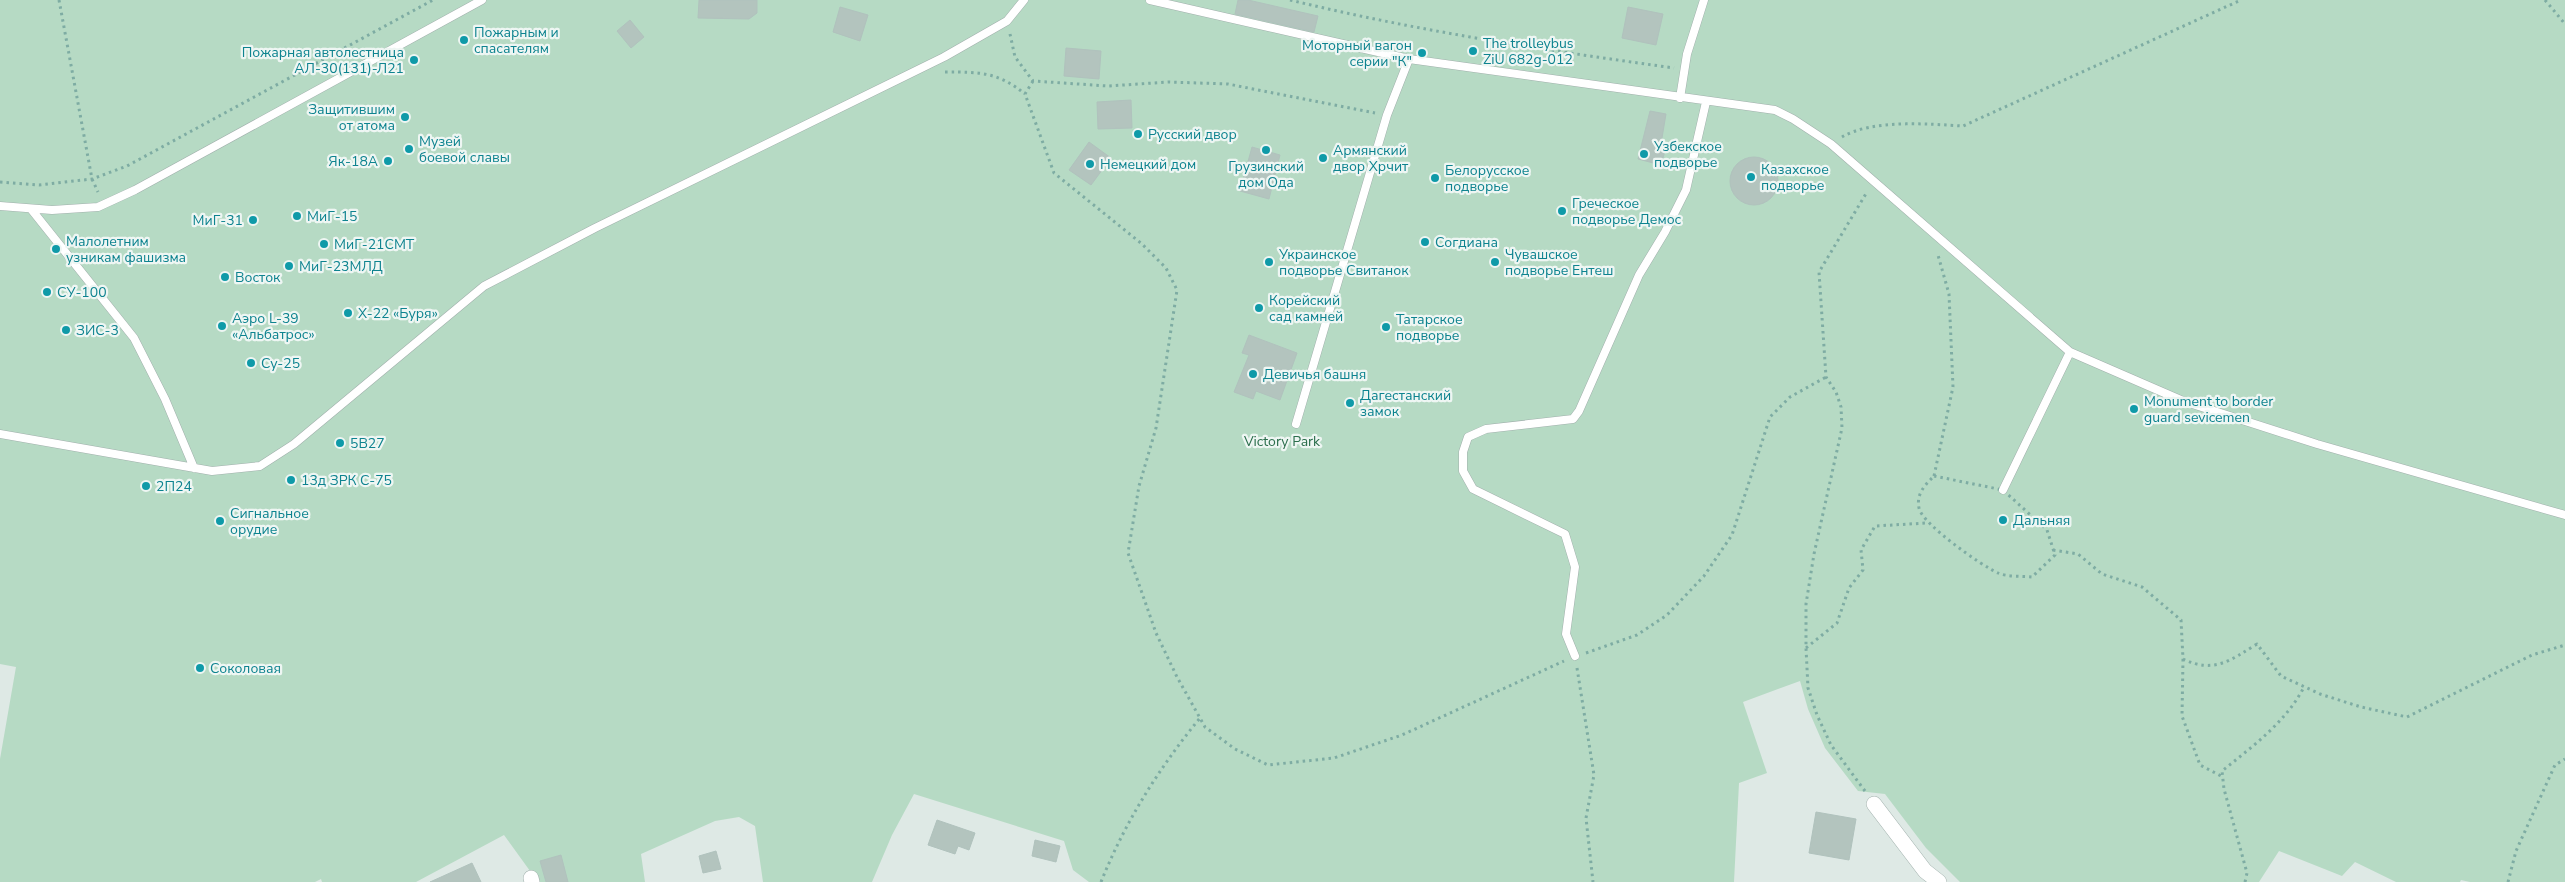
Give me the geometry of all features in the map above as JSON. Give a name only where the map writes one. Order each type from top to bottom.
[{"type":"street","points":[[1874,804],[1926,871],[1939,882]]},
{"type":"lane","points":[[0,206],[52,210],[98,207],[152,180],[482,0]]},
{"type":"lane","points":[[0,434],[212,471],[260,466],[294,444],[484,286],[604,224],[944,57],[1007,21],[1024,0]]},
{"type":"lane","points":[[1150,0],[1409,59],[1706,102],[1775,110],[1793,119],[1831,144],[2070,352],[2183,401],[2317,444],[2565,515]]},
{"type":"lane","points":[[1680,98],[1684,69],[1704,0]]},
{"type":"lane","points":[[1296,424],[1387,115],[1409,59]]},
{"type":"lane","points":[[1575,656],[1566,634],[1576,567],[1565,534],[1473,489],[1463,471],[1463,452],[1468,437],[1486,430],[1573,419],[1579,411],[1639,275],[1665,232],[1686,190],[1706,102]]},
{"type":"lane","points":[[31,208],[134,338],[165,399],[194,468]]},
{"type":"lane","points":[[2003,490],[2070,352]]},
{"type":"path","points":[[59,0],[92,179],[104,204]]},
{"type":"path","points":[[0,182],[39,185],[92,179],[127,166],[433,0]]},
{"type":"path","points":[[1290,0],[1359,17],[1444,32],[1567,53],[1684,69]]},
{"type":"path","points":[[1831,144],[1853,131],[1913,123],[1963,126],[2241,0]]},
{"type":"path","points":[[2545,0],[2565,24]]},
{"type":"path","points":[[1007,21],[1015,57],[1033,81],[1108,86],[1169,82],[1228,84],[1387,115]]},
{"type":"path","points":[[937,72],[991,74],[1009,81],[1025,94],[1054,173],[1142,244],[1166,268],[1177,290],[1156,428],[1139,486],[1128,553],[1156,633],[1177,677],[1205,727],[1235,749],[1268,765],[1334,758],[1402,735],[1575,656],[1637,635],[1667,615],[1704,576],[1732,535],[1770,417],[1790,397],[1826,377]]},
{"type":"path","points":[[1025,94],[1033,81]]},
{"type":"path","points":[[1873,181],[1819,272],[1826,377],[1836,392],[1841,407],[1842,428],[1814,554],[1806,604],[1806,648],[1808,688],[1817,715],[1831,745],[1874,804]]},
{"type":"path","points":[[1932,232],[1949,294],[1953,387],[1934,476],[1920,490],[1919,509],[1927,523],[1999,573],[2032,577],[2055,555],[2047,530],[2003,490],[1934,476]]},
{"type":"path","points":[[1806,648],[1837,623],[1849,588],[1863,570],[1861,550],[1875,526],[1927,523]]},
{"type":"path","points":[[2053,550],[2078,554],[2102,574],[2142,587],[2181,620],[2183,659],[2182,716],[2200,765],[2223,777]]},
{"type":"path","points":[[2183,659],[2197,666],[2226,664],[2257,644],[2281,676],[2304,687],[2361,707],[2407,717],[2532,655],[2565,645]]},
{"type":"path","points":[[1575,656],[1594,775],[1586,818],[1593,882]]},
{"type":"path","points":[[2245,882],[2247,873],[2222,771],[2259,741],[2294,707],[2304,687]]},
{"type":"path","points":[[1101,882],[1135,809],[1175,749],[1200,718]]},
{"type":"path","points":[[2508,882],[2516,851],[2555,765],[2565,759]]},
{"type":"green space","name":"Victory Park","points":[[0,0],[2565,0],[2565,882],[2470,882],[2461,880],[2460,882],[2396,882],[2355,862],[2342,876],[2279,851],[2259,882],[1960,882],[1926,848],[1885,794],[1858,791],[1825,748],[1808,709],[1800,681],[1743,702],[1767,773],[1739,783],[1734,882],[1089,882],[1073,870],[1064,841],[914,794],[892,835],[872,882],[763,882],[755,826],[739,817],[715,821],[641,854],[645,882],[538,882],[504,835],[416,882],[322,882],[321,879],[315,882],[0,882],[0,759],[16,667],[0,664]]},
{"type":"building","points":[[699,0],[757,0],[757,13],[749,19],[698,18]]},
{"type":"building","points":[[1238,0],[1248,0],[1318,16],[1314,32],[1235,14]]},
{"type":"building","points":[[840,7],[868,15],[860,41],[833,32]]},
{"type":"building","points":[[1628,7],[1663,14],[1656,45],[1622,38]]},
{"type":"building","points":[[630,20],[644,37],[631,48],[617,31]]},
{"type":"building","points":[[1066,48],[1101,51],[1099,79],[1064,76]]},
{"type":"building","points":[[1131,100],[1132,128],[1098,129],[1097,102]]},
{"type":"building","points":[[1650,111],[1666,114],[1660,150],[1665,151],[1661,165],[1638,159]]},
{"type":"building","name":"Немецкий дом","points":[[1089,142],[1111,158],[1091,185],[1069,170]]},
{"type":"building","points":[[1252,147],[1280,155],[1269,199],[1240,191]]},
{"type":"building","points":[[1749,157],[1759,157],[1771,164],[1778,176],[1778,186],[1771,198],[1759,205],[1749,205],[1741,201],[1734,194],[1730,186],[1730,176],[1734,168],[1741,161]]},
{"type":"building","name":"Девичья башня","points":[[1249,335],[1297,353],[1280,400],[1256,391],[1253,399],[1234,392],[1249,355],[1242,353]]},
{"type":"building","points":[[1816,812],[1856,819],[1849,860],[1809,853]]},
{"type":"building","points":[[937,820],[975,833],[969,850],[958,846],[955,854],[928,845]]},
{"type":"building","points":[[1035,840],[1060,846],[1056,862],[1032,856]]},
{"type":"building","points":[[716,851],[721,869],[703,873],[699,856]]},
{"type":"building","points":[[561,855],[568,882],[546,882],[540,861]]},
{"type":"building","points":[[472,863],[481,882],[430,882]]},
{"type":"place","name":"Пожарным и спасателям","points":[[464,40]]},
{"type":"place","name":"The trolleybus ZiU 682g-012","points":[[1473,51]]},
{"type":"place","name":"Моторный вагон серии \"К\"","points":[[1422,53]]},
{"type":"place","name":"Пожарная автолестница АЛ-30(131)-Л21","points":[[414,60]]},
{"type":"place","name":"Защитившим от атома","points":[[405,117]]},
{"type":"place","name":"Русский двор","points":[[1138,134]]},
{"type":"place","name":"Музей боевой славы","points":[[409,149]]},
{"type":"place","name":"Грузинский дом Ода","points":[[1266,150]]},
{"type":"place","name":"Узбекское подворье","points":[[1644,154]]},
{"type":"place","name":"Армянский двор Хрчит","points":[[1323,158]]},
{"type":"place","name":"Як-18А","points":[[388,161]]},
{"type":"place","name":"Немецкий дом","points":[[1090,164]]},
{"type":"place","name":"Казахское подворье","points":[[1751,177]]},
{"type":"place","name":"Белорусское подворье","points":[[1435,178]]},
{"type":"place","name":"Греческое подворье Демос","points":[[1562,211]]},
{"type":"place","name":"МиГ-15","points":[[297,216]]},
{"type":"place","name":"МиГ-31","points":[[253,220]]},
{"type":"place","name":"Согдиана","points":[[1425,242]]},
{"type":"place","name":"МиГ-21СМТ","points":[[324,244]]},
{"type":"place","name":"Малолетним узникам фашизма","points":[[56,249]]},
{"type":"place","name":"Украинское подворье Свитанок","points":[[1269,262]]},
{"type":"place","name":"Чувашское подворье Ентеш","points":[[1495,262]]},
{"type":"place","name":"МиГ-23МЛД","points":[[289,266]]},
{"type":"place","name":"Восток","points":[[225,277]]},
{"type":"place","name":"СУ-100","points":[[47,292]]},
{"type":"place","name":"Корейский сад камней","points":[[1259,308]]},
{"type":"place","name":"Х-22 «Буря»","points":[[348,313]]},
{"type":"place","name":"Аэро L-39 «Альбатрос»","points":[[222,326]]},
{"type":"place","name":"Татарское подворье","points":[[1386,327]]},
{"type":"place","name":"ЗИС-3","points":[[66,330]]},
{"type":"place","name":"Су-25","points":[[251,363]]},
{"type":"place","name":"Девичья башня","points":[[1253,374]]},
{"type":"place","name":"Дагестанский замок","points":[[1350,403]]},
{"type":"place","name":"Monument to border guard sevicemen","points":[[2134,409]]},
{"type":"place","name":"5В27","points":[[340,443]]},
{"type":"place","name":"13д ЗРК С-75","points":[[291,480]]},
{"type":"place","name":"2П24","points":[[146,486]]},
{"type":"place","name":"Дальняя","points":[[2003,520]]},
{"type":"place","name":"Сигнальное орудие","points":[[220,521]]},
{"type":"place","name":"Соколовая","points":[[200,668]]}]
